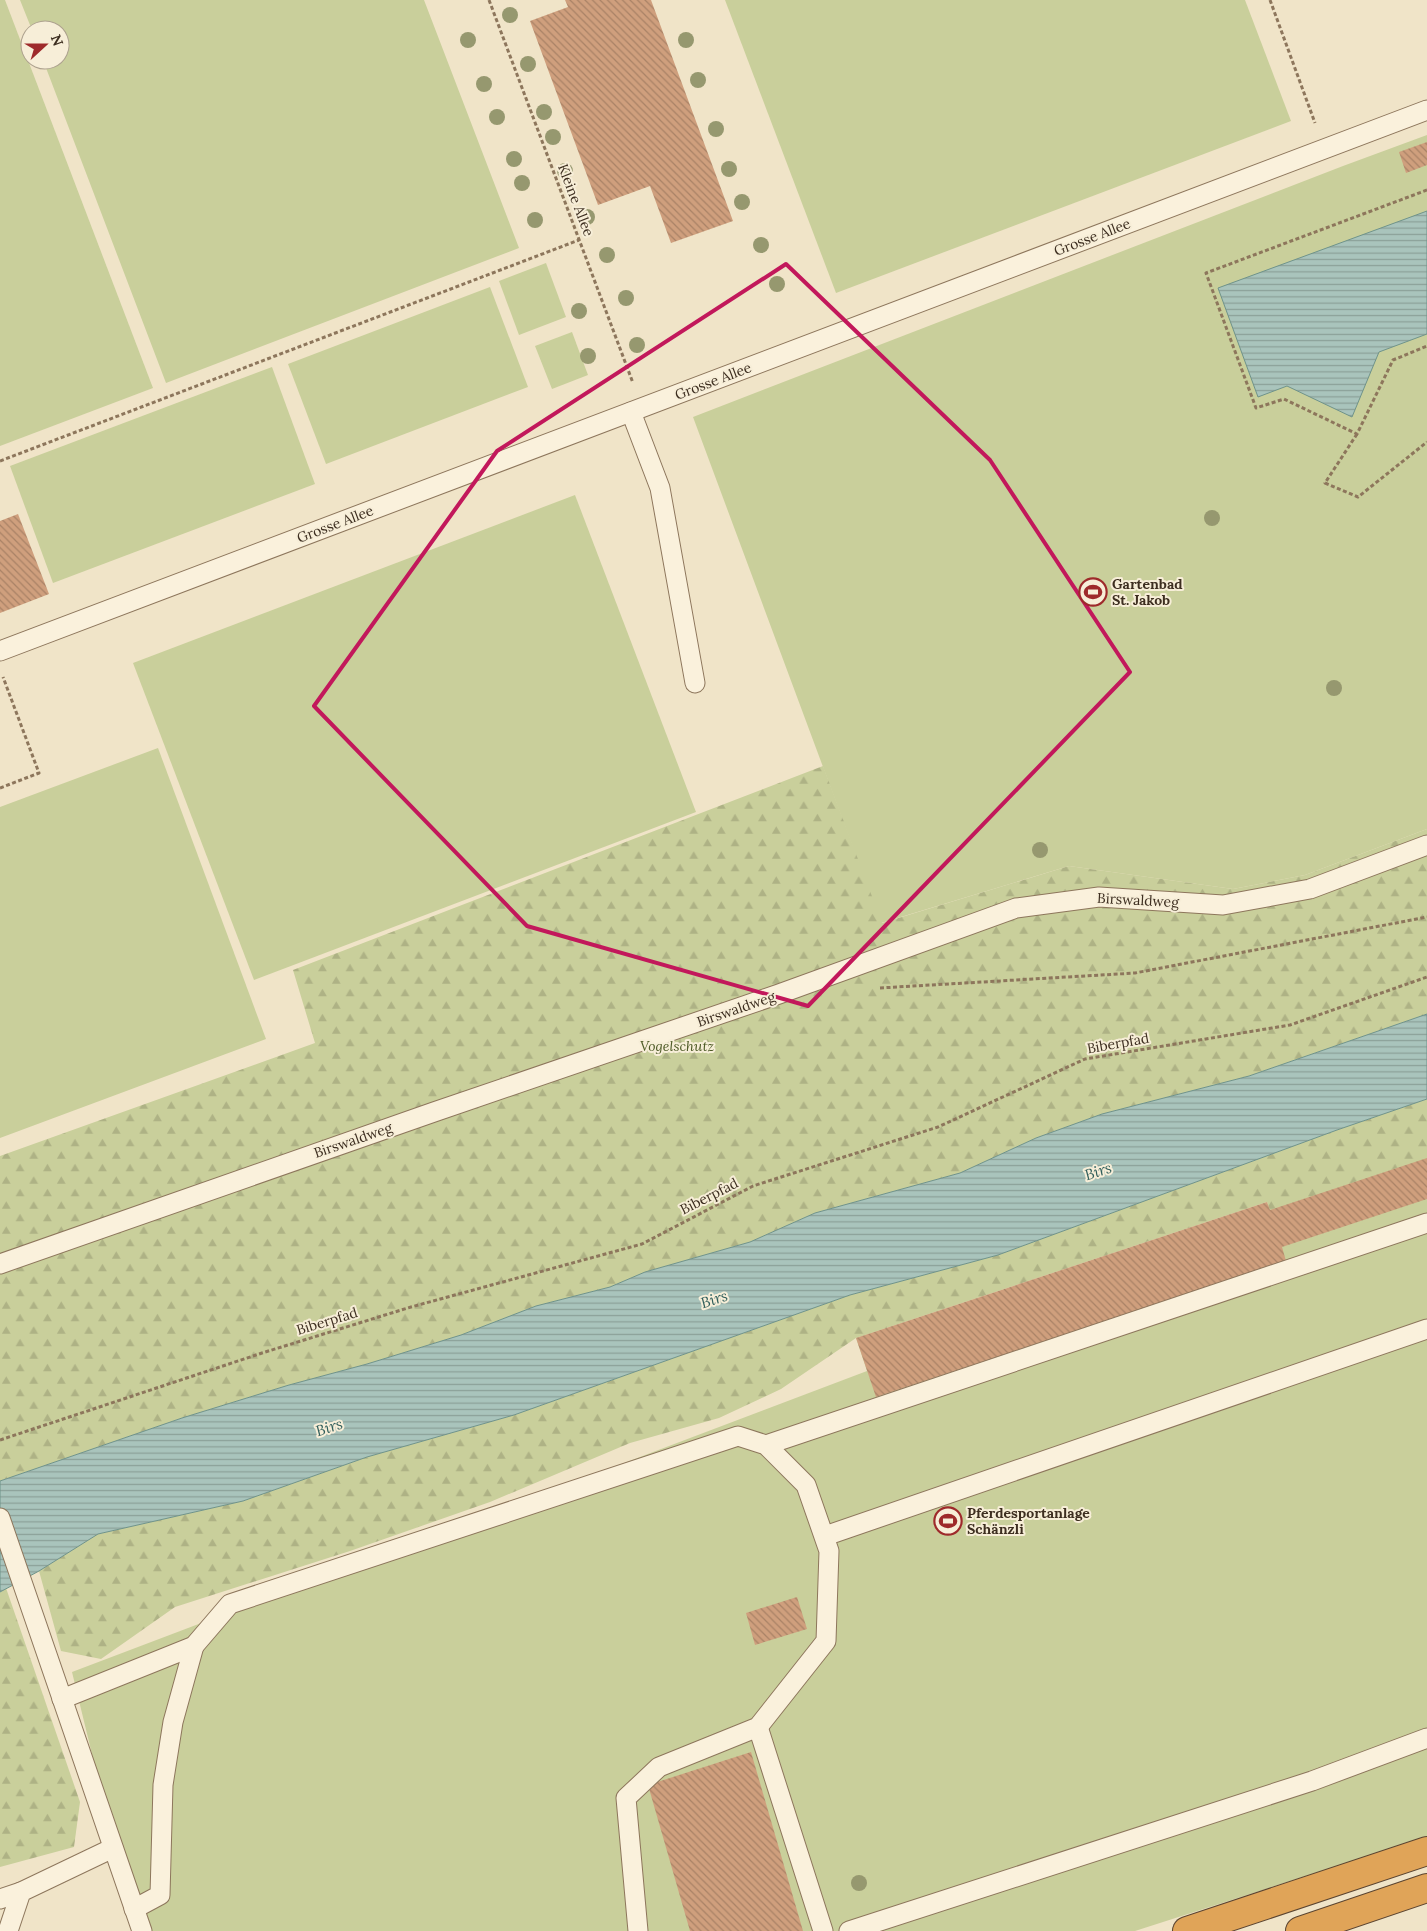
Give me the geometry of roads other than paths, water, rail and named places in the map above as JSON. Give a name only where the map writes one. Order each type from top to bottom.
[{"type":"highway","points":[[1187,1931],[1427,1850]]},
{"type":"highway","points":[[1300,1931],[1427,1888]]},
{"type":"lane","name":"Grosse Allee","points":[[0,651],[1427,110]]},
{"type":"lane","points":[[637,410],[660,488],[695,683]]},
{"type":"lane","name":"Birswaldweg","points":[[0,1264],[779,994],[1016,908],[1099,897],[1223,905],[1310,889],[1427,845]]},
{"type":"lane","points":[[766,1445],[1427,1223]]},
{"type":"lane","points":[[825,1536],[1427,1329]]},
{"type":"lane","points":[[134,1909],[160,1895],[163,1785],[172,1722],[194,1646],[230,1604],[738,1436],[766,1445],[806,1485],[829,1551],[826,1641],[758,1727],[659,1768],[626,1798],[638,1931]]},
{"type":"lane","points":[[0,1518],[142,1931]]},
{"type":"lane","points":[[62,1699],[194,1646]]},
{"type":"lane","points":[[758,1727],[823,1931]]},
{"type":"lane","points":[[849,1931],[1312,1781],[1427,1738]]},
{"type":"lane","points":[[0,1899],[21,1892],[113,1848]]},
{"type":"lane","points":[[8,1931],[21,1892]]},
{"type":"water","points":[[1427,211],[1427,334],[1379,352],[1352,417],[1287,386],[1258,397],[1218,288]]},
{"type":"water","name":"Birs","points":[[1427,1014],[1427,1099],[1337,1130],[998,1255],[850,1295],[514,1415],[367,1457],[243,1501],[98,1534],[39,1571],[0,1592],[0,1481],[182,1418],[461,1335],[536,1306],[610,1287],[645,1272],[750,1242],[815,1213],[960,1173],[1036,1138],[1102,1114],[1249,1076]]},
{"type":"place","name":"Gartenbad St. Jakob","points":[[1093,592]]},
{"type":"place","name":"Pferdesportanlage Schänzli","points":[[948,1521]]},
{"type":"park label","name":"Vogelschutz","points":[[677,1046]]}]
